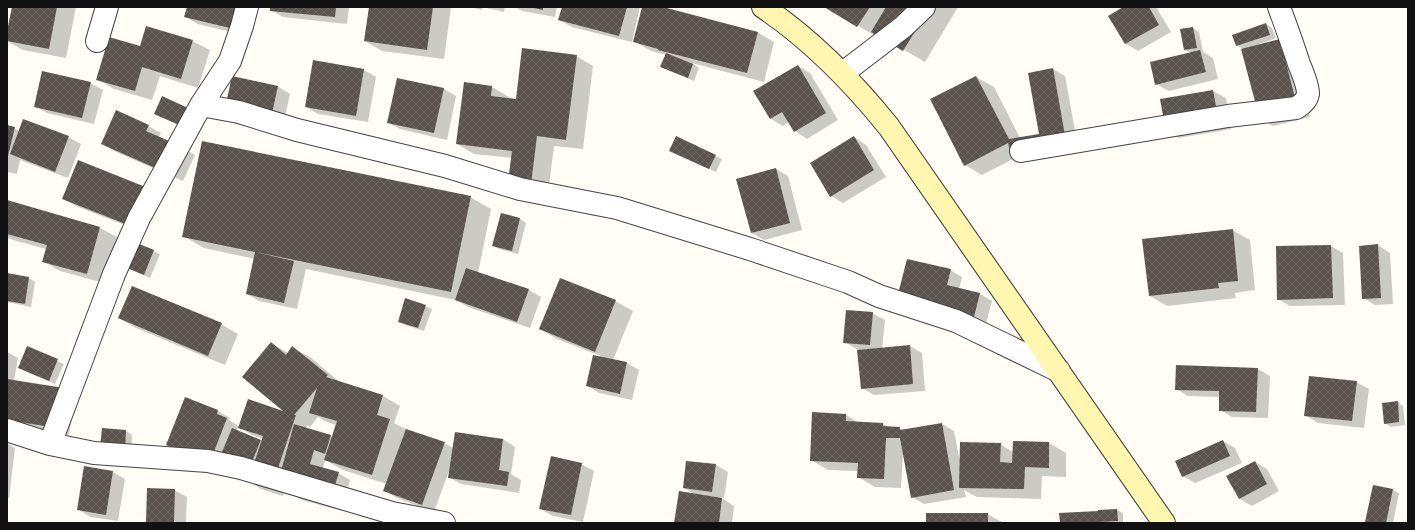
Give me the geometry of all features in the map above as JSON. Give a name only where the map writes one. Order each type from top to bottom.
[{"type":"main road","points":[[763,7],[787,23],[843,73],[889,127],[1060,371],[1164,523]]},
{"type":"street","points":[[97,41],[107,7]]},
{"type":"street","points":[[50,444],[114,274],[139,218],[201,105],[230,61],[247,7]]},
{"type":"street","points":[[843,73],[903,27],[924,7]]},
{"type":"street","points":[[1022,151],[1228,116],[1296,108],[1302,105],[1308,94],[1307,88],[1279,7]]},
{"type":"street","points":[[201,105],[239,112],[297,130],[445,166],[520,189],[617,208],[728,242],[848,282],[879,296],[956,321],[1060,371]]},
{"type":"street","points":[[7,430],[50,444],[94,453],[214,462],[241,468],[392,513],[444,523]]},
{"type":"building","points":[[12,7],[57,7],[49,49],[7,41],[7,31]]},
{"type":"building","points":[[187,7],[240,7],[234,29],[184,17]]},
{"type":"building","points":[[270,7],[336,7],[335,17],[270,11]]},
{"type":"building","points":[[369,7],[433,7],[427,50],[364,41]]},
{"type":"building","points":[[528,7],[543,7],[543,10]]},
{"type":"building","points":[[562,7],[627,7],[619,36],[558,20]]},
{"type":"building","points":[[642,7],[663,7],[758,32],[747,73],[633,42]]},
{"type":"building","points":[[824,7],[870,7],[857,27]]},
{"type":"building","points":[[886,7],[930,7],[903,51],[871,32]]},
{"type":"building","points":[[1123,7],[1149,7],[1159,25],[1125,44],[1108,16]]},
{"type":"building","points":[[1266,23],[1270,35],[1236,46],[1232,35]]},
{"type":"building","points":[[146,26],[193,40],[181,79],[142,67],[135,91],[96,80],[109,37],[140,46]]},
{"type":"building","points":[[1193,27],[1197,48],[1184,50],[1180,29]]},
{"type":"building","points":[[1280,39],[1298,110],[1260,120],[1241,49]]},
{"type":"building","points":[[522,48],[577,55],[566,140],[537,136],[530,192],[507,189],[512,151],[456,144],[464,82],[492,86],[491,96],[516,99]]},
{"type":"building","points":[[1200,50],[1206,72],[1155,85],[1150,62]]},
{"type":"building","points":[[666,53],[693,64],[688,78],[660,67]]},
{"type":"building","points":[[313,60],[364,69],[356,116],[305,107]]},
{"type":"building","points":[[798,65],[826,113],[794,132],[782,112],[770,119],[753,91]]},
{"type":"building","points":[[1053,68],[1066,141],[1010,151],[1008,143],[964,166],[930,99],[976,76],[1009,139],[1039,134],[1028,73]]},
{"type":"building","points":[[42,71],[91,82],[82,118],[34,107]]},
{"type":"building","points":[[232,76],[278,86],[269,127],[223,117]]},
{"type":"building","points":[[397,78],[444,88],[434,133],[387,123]]},
{"type":"building","points":[[1213,90],[1219,122],[1166,132],[1160,99]]},
{"type":"building","points":[[162,96],[201,114],[193,131],[154,114]]},
{"type":"building","points":[[116,110],[149,125],[146,131],[183,147],[171,175],[101,144]]},
{"type":"building","points":[[23,119],[69,136],[55,172],[10,154]]},
{"type":"building","points":[[7,125],[15,127],[8,156],[7,155]]},
{"type":"building","points":[[676,136],[716,155],[709,169],[669,151]]},
{"type":"building","points":[[854,136],[874,170],[830,197],[810,163]]},
{"type":"building","points":[[202,141],[471,196],[451,292],[182,237]]},
{"type":"building","points":[[78,160],[148,188],[133,227],[62,199]]},
{"type":"building","points":[[776,168],[790,223],[751,233],[736,179]]},
{"type":"building","points":[[7,200],[100,227],[87,274],[42,262],[47,245],[7,234]]},
{"type":"building","points":[[501,213],[520,218],[512,251],[492,246]]},
{"type":"building","points":[[1233,229],[1238,281],[1218,283],[1219,288],[1149,296],[1142,239]]},
{"type":"building","points":[[137,243],[154,250],[144,275],[127,268]]},
{"type":"building","points":[[1378,244],[1381,298],[1362,299],[1359,246]]},
{"type":"building","points":[[1331,245],[1333,298],[1277,300],[1276,246]]},
{"type":"building","points":[[255,252],[294,261],[284,303],[246,294]]},
{"type":"building","points":[[907,259],[951,269],[947,285],[980,293],[973,321],[896,302]]},
{"type":"building","points":[[466,268],[529,289],[517,322],[455,300]]},
{"type":"building","points":[[7,273],[29,277],[25,304],[7,301]]},
{"type":"building","points":[[560,278],[616,300],[595,352],[539,329]]},
{"type":"building","points":[[132,286],[222,323],[208,356],[118,318]]},
{"type":"building","points":[[405,298],[426,305],[418,328],[398,322]]},
{"type":"building","points":[[846,310],[873,312],[870,345],[843,343]]},
{"type":"building","points":[[271,342],[286,355],[292,346],[328,375],[326,377],[383,395],[377,415],[390,419],[372,475],[324,460],[337,421],[309,413],[317,388],[294,415],[296,415],[271,489],[248,482],[263,436],[238,428],[248,399],[283,411],[242,377]]},
{"type":"building","points":[[910,345],[913,384],[861,389],[857,350]]},
{"type":"building","points":[[27,346],[58,359],[49,381],[18,368]]},
{"type":"building","points":[[593,355],[627,362],[620,394],[586,386]]},
{"type":"building","points":[[1176,365],[1258,368],[1256,412],[1219,411],[1219,391],[1175,390]]},
{"type":"building","points":[[1309,376],[1357,381],[1352,421],[1304,416]]},
{"type":"building","points":[[7,379],[64,388],[57,428],[7,420]]},
{"type":"building","points":[[185,397],[218,410],[217,414],[227,418],[210,462],[166,445]]},
{"type":"building","points":[[1398,401],[1399,422],[1384,424],[1382,403]]},
{"type":"building","points":[[812,412],[846,414],[846,421],[883,423],[883,426],[900,427],[900,430],[942,423],[954,490],[911,498],[900,438],[886,438],[884,479],[857,478],[858,463],[810,461]]},
{"type":"building","points":[[294,424],[331,435],[325,454],[314,450],[310,464],[339,472],[329,505],[289,494],[294,475],[281,471]]},
{"type":"building","points":[[102,428],[126,430],[125,450],[100,448]]},
{"type":"building","points":[[232,428],[261,440],[246,476],[217,464]]},
{"type":"building","points":[[406,429],[445,442],[422,505],[383,491]]},
{"type":"building","points":[[455,432],[503,439],[499,470],[509,472],[507,486],[448,478]]},
{"type":"building","points":[[1223,440],[1230,456],[1182,477],[1175,461]]},
{"type":"building","points":[[1013,441],[1049,442],[1049,468],[1025,467],[1024,489],[959,488],[960,442],[1001,443],[1000,462],[1012,463]]},
{"type":"building","points":[[551,456],[582,463],[571,515],[539,509]]},
{"type":"building","points":[[686,461],[716,464],[712,492],[683,488]]},
{"type":"building","points":[[1255,461],[1267,484],[1239,499],[1226,476]]},
{"type":"building","points":[[84,466],[113,471],[106,515],[77,510]]},
{"type":"building","points":[[1373,485],[1393,489],[1386,523],[1365,522]]},
{"type":"building","points":[[147,488],[175,489],[174,523],[146,523]]},
{"type":"building","points":[[679,491],[722,498],[719,523],[674,523]]},
{"type":"building","points":[[1117,509],[1118,521],[1099,523],[1060,523],[1059,513]]},
{"type":"building","points":[[926,513],[988,513],[988,523],[926,523]]}]
